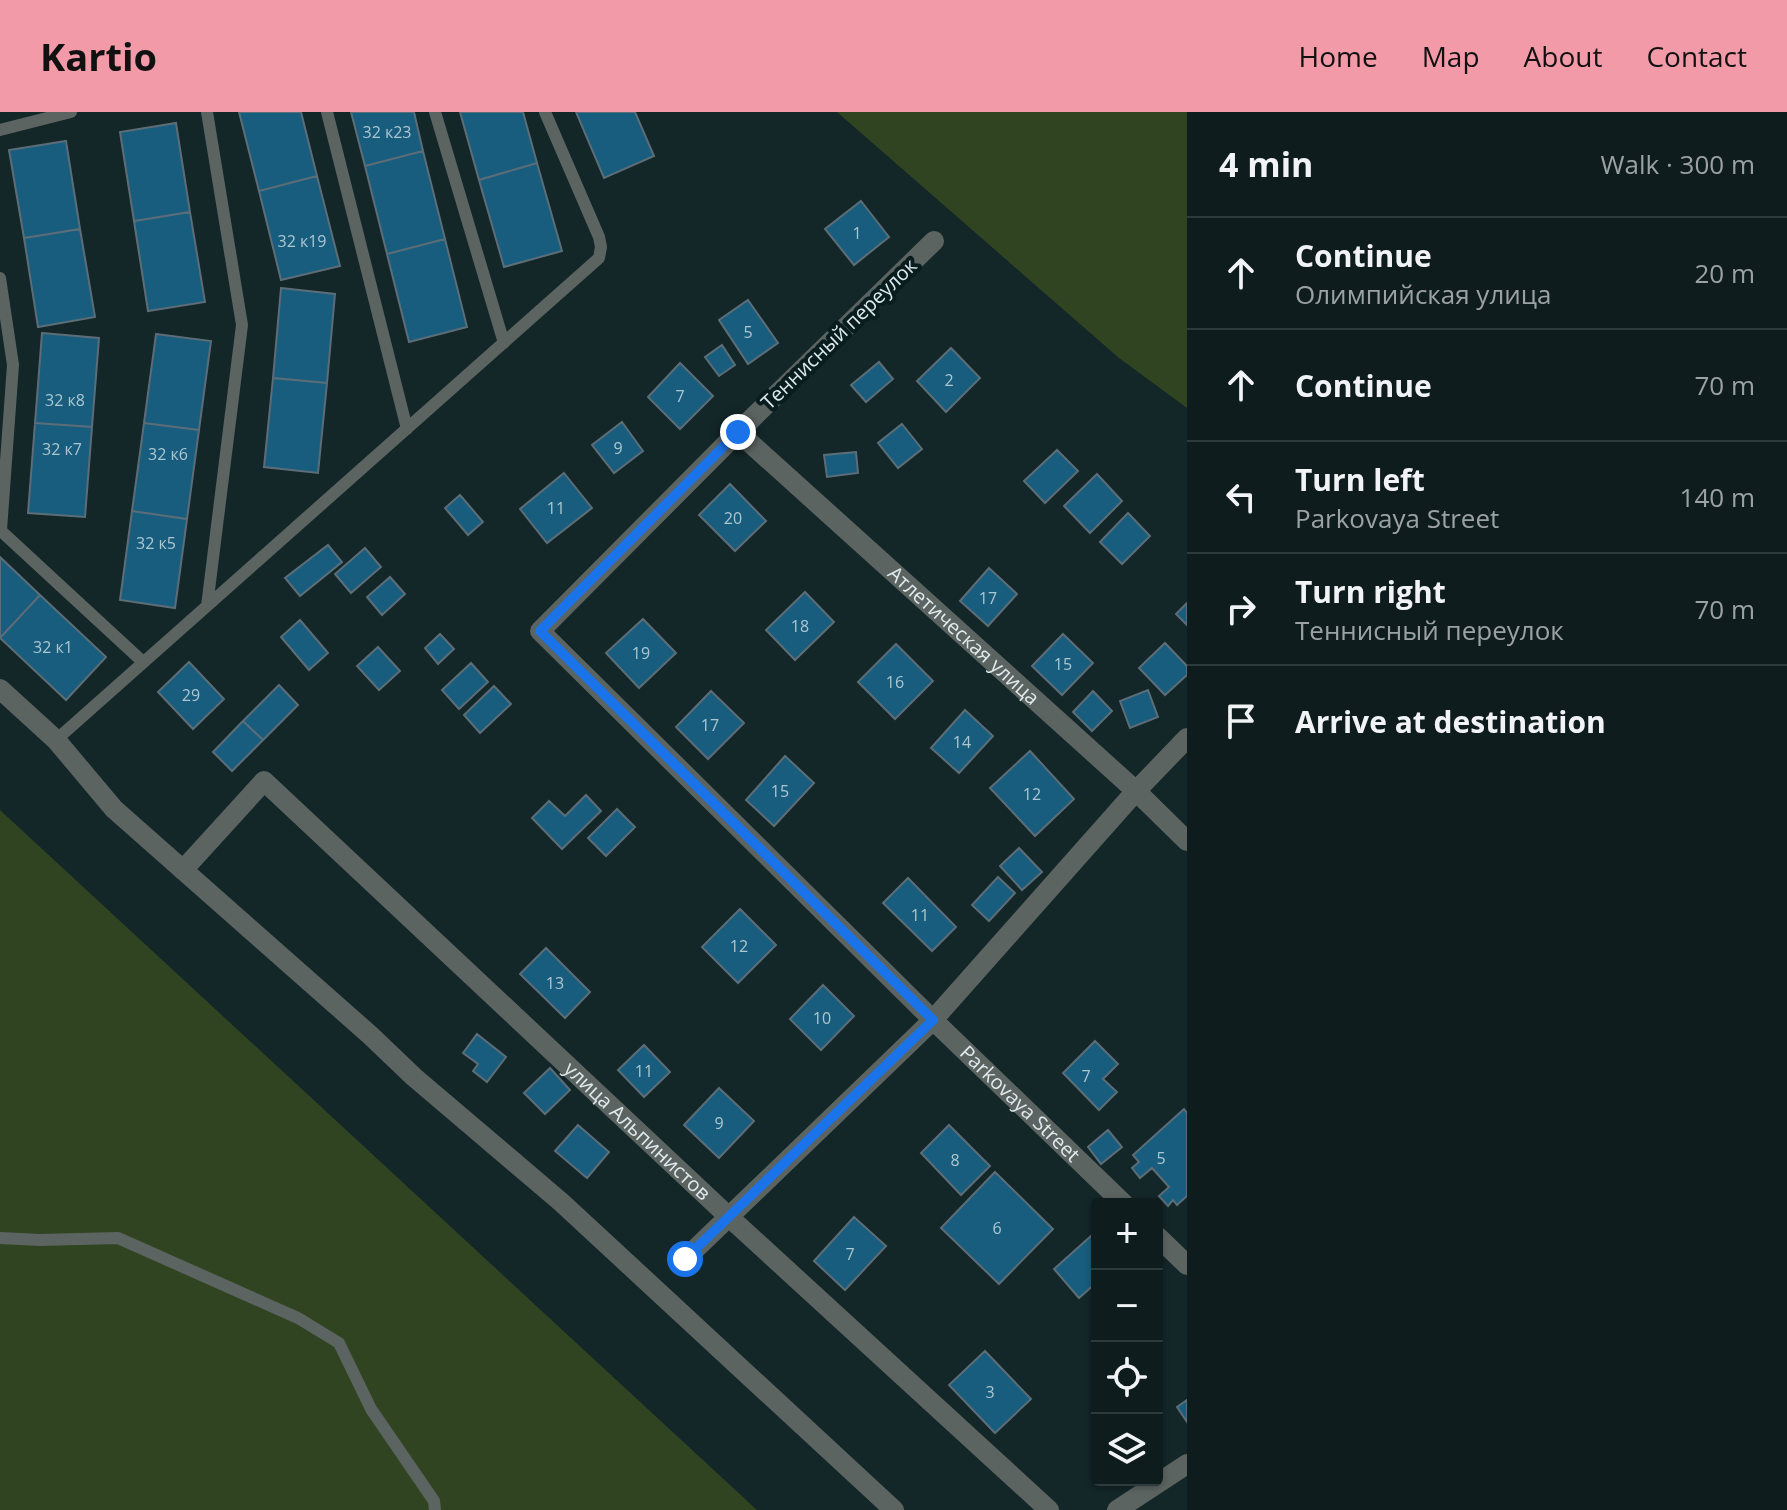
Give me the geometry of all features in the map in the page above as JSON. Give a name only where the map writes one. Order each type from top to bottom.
[{"type":"street","name":"Теннисный переулок","points":[[540,631],[934,241]]},
{"type":"street","name":"Атлетическая улица","points":[[738,432],[1136,791],[1187,841]]},
{"type":"street","name":"Parkovaya Street","points":[[540,631],[1118,1198]]},
{"type":"street","points":[[0,689],[56,740],[114,809],[414,1077],[561,1202],[894,1510]]},
{"type":"street","points":[[685,1259],[933,1020],[1136,791],[1187,738]]},
{"type":"street","name":"улица Альпинистов","points":[[183,870],[264,781],[728,1216],[1049,1510]]},
{"type":"street","points":[[1163,1242],[1187,1265]]},
{"type":"street","points":[[1117,1510],[1187,1464]]},
{"type":"lane","points":[[0,130],[71,112]]},
{"type":"lane","points":[[207,112],[242,325],[207,606]]},
{"type":"lane","points":[[327,112],[407,429]]},
{"type":"lane","points":[[435,112],[504,343]]},
{"type":"lane","points":[[56,740],[599,258],[599,237],[545,112]]},
{"type":"lane","points":[[0,278],[13,365],[0,530],[143,662]]},
{"type":"lane","points":[[0,1238],[118,1238],[298,1318],[339,1343],[371,1409],[434,1501],[435,1510]]},
{"type":"green space","points":[[837,112],[1187,112],[1187,408],[1119,358]]},
{"type":"green space","points":[[0,810],[757,1510],[0,1510]]},
{"type":"building","points":[[239,112],[301,112],[317,176],[259,191]]},
{"type":"building","points":[[351,112],[414,112],[423,151],[365,166]]},
{"type":"building","points":[[460,112],[523,112],[537,163],[479,180]]},
{"type":"building","points":[[576,112],[635,112],[654,156],[604,178]]},
{"type":"building","points":[[176,123],[190,212],[134,221],[120,132]]},
{"type":"building","points":[[66,141],[80,229],[24,238],[9,150]]},
{"type":"building","points":[[423,151],[445,239],[387,254],[365,166]]},
{"type":"building","points":[[537,163],[562,251],[504,267],[479,180]]},
{"type":"building","points":[[317,176],[340,266],[281,280],[259,191]]},
{"type":"building","points":[[861,201],[889,237],[854,265],[825,229]]},
{"type":"building","points":[[190,212],[205,302],[148,311],[134,221]]},
{"type":"building","points":[[80,229],[95,317],[38,327],[24,238]]},
{"type":"building","points":[[445,239],[467,327],[409,342],[387,254]]},
{"type":"building","points":[[281,288],[335,294],[327,383],[273,378]]},
{"type":"building","points":[[748,300],[778,343],[748,364],[719,320]]},
{"type":"building","points":[[42,333],[99,338],[92,427],[35,423]]},
{"type":"building","points":[[156,334],[211,341],[199,430],[144,423]]},
{"type":"building","points":[[722,345],[735,365],[719,376],[705,357]]},
{"type":"building","points":[[951,348],[980,378],[946,412],[917,381]]},
{"type":"building","points":[[879,362],[893,379],[866,402],[851,385]]},
{"type":"building","points":[[680,363],[713,396],[680,429],[648,397]]},
{"type":"building","points":[[273,378],[327,383],[318,473],[264,467]]},
{"type":"building","points":[[622,422],[643,451],[614,473],[592,445]]},
{"type":"building","points":[[35,423],[92,427],[85,517],[28,513]]},
{"type":"building","points":[[144,423],[199,430],[187,519],[132,511]]},
{"type":"building","points":[[902,424],[922,449],[898,468],[878,443]]},
{"type":"building","points":[[1057,450],[1078,471],[1045,503],[1024,481]]},
{"type":"building","points":[[856,452],[858,473],[827,477],[824,455]]},
{"type":"building","points":[[564,473],[592,508],[547,543],[520,509]]},
{"type":"building","points":[[1097,474],[1122,501],[1090,533],[1064,506]]},
{"type":"building","points":[[730,484],[766,521],[735,551],[699,515]]},
{"type":"building","points":[[460,495],[483,522],[468,535],[445,508]]},
{"type":"building","points":[[132,511],[187,519],[175,608],[120,600]]},
{"type":"building","points":[[1128,513],[1150,536],[1122,564],[1100,542]]},
{"type":"building","points":[[328,545],[342,562],[300,596],[285,578]]},
{"type":"building","points":[[365,548],[381,567],[351,593],[335,574]]},
{"type":"building","points":[[0,557],[40,595],[0,638]]},
{"type":"building","points":[[989,568],[1017,594],[988,626],[960,601]]},
{"type":"building","points":[[390,577],[405,594],[382,615],[367,597]]},
{"type":"building","points":[[805,592],[834,622],[795,660],[766,630]]},
{"type":"building","points":[[40,595],[106,657],[66,700],[0,638]]},
{"type":"building","points":[[1187,603],[1187,625],[1176,614]]},
{"type":"building","points":[[643,619],[676,653],[639,688],[606,653]]},
{"type":"building","points":[[300,620],[328,653],[309,670],[281,637]]},
{"type":"building","points":[[440,634],[454,649],[438,664],[425,648]]},
{"type":"building","points":[[1063,634],[1093,663],[1062,695],[1032,666]]},
{"type":"building","points":[[1165,643],[1187,666],[1187,675],[1165,695],[1139,668]]},
{"type":"building","points":[[896,644],[933,681],[895,719],[858,682]]},
{"type":"building","points":[[378,647],[400,671],[379,690],[357,666]]},
{"type":"building","points":[[189,662],[224,699],[193,729],[158,692]]},
{"type":"building","points":[[471,663],[488,682],[459,709],[442,690]]},
{"type":"building","points":[[279,685],[298,705],[263,740],[243,721]]},
{"type":"building","points":[[494,686],[511,704],[480,733],[464,715]]},
{"type":"building","points":[[1148,690],[1158,717],[1130,728],[1120,701]]},
{"type":"building","points":[[711,691],[744,723],[708,759],[676,727]]},
{"type":"building","points":[[1093,691],[1112,711],[1092,731],[1073,712]]},
{"type":"building","points":[[965,710],[993,736],[959,773],[931,748]]},
{"type":"building","points":[[243,721],[263,740],[232,771],[213,752]]},
{"type":"building","points":[[1030,751],[1074,799],[1035,836],[990,788]]},
{"type":"building","points":[[785,756],[814,783],[774,826],[746,800]]},
{"type":"building","points":[[586,795],[601,811],[562,849],[532,818],[549,801],[565,816]]},
{"type":"building","points":[[617,809],[635,827],[606,856],[588,838]]},
{"type":"building","points":[[1019,848],[1042,872],[1022,890],[1000,866]]},
{"type":"building","points":[[998,877],[1015,893],[989,921],[972,905]]},
{"type":"building","points":[[908,878],[956,927],[932,951],[883,903]]},
{"type":"building","points":[[740,909],[776,945],[738,983],[702,947]]},
{"type":"building","points":[[546,948],[590,992],[565,1018],[520,974]]},
{"type":"building","points":[[823,985],[854,1016],[821,1050],[790,1019]]},
{"type":"building","points":[[477,1034],[506,1057],[487,1082],[473,1071],[478,1064],[463,1053]]},
{"type":"building","points":[[1095,1041],[1118,1064],[1103,1079],[1117,1092],[1099,1110],[1063,1073]]},
{"type":"building","points":[[644,1045],[670,1072],[644,1097],[618,1070]]},
{"type":"building","points":[[550,1068],[570,1090],[545,1114],[524,1093]]},
{"type":"building","points":[[719,1088],[754,1121],[719,1158],[684,1125]]},
{"type":"building","points":[[1184,1109],[1187,1113],[1187,1196],[1177,1205],[1173,1200],[1168,1206],[1159,1196],[1169,1187],[1152,1168],[1140,1178],[1132,1168],[1139,1162],[1133,1155]]},
{"type":"building","points":[[578,1125],[609,1152],[587,1178],[555,1151]]},
{"type":"building","points":[[949,1125],[990,1166],[961,1195],[921,1153]]},
{"type":"building","points":[[1108,1130],[1122,1147],[1101,1164],[1088,1147]]},
{"type":"building","points":[[995,1172],[1053,1229],[999,1284],[941,1228]]},
{"type":"building","points":[[854,1217],[886,1246],[845,1290],[814,1261]]},
{"type":"building","points":[[1091,1236],[1091,1287],[1079,1298],[1054,1269]]},
{"type":"building","points":[[985,1351],[1031,1399],[995,1433],[949,1385]]},
{"type":"building","points":[[1187,1400],[1187,1422],[1177,1407]]},
{"type":"route","points":[[685,1259],[933,1020],[540,631],[738,432]]}]
